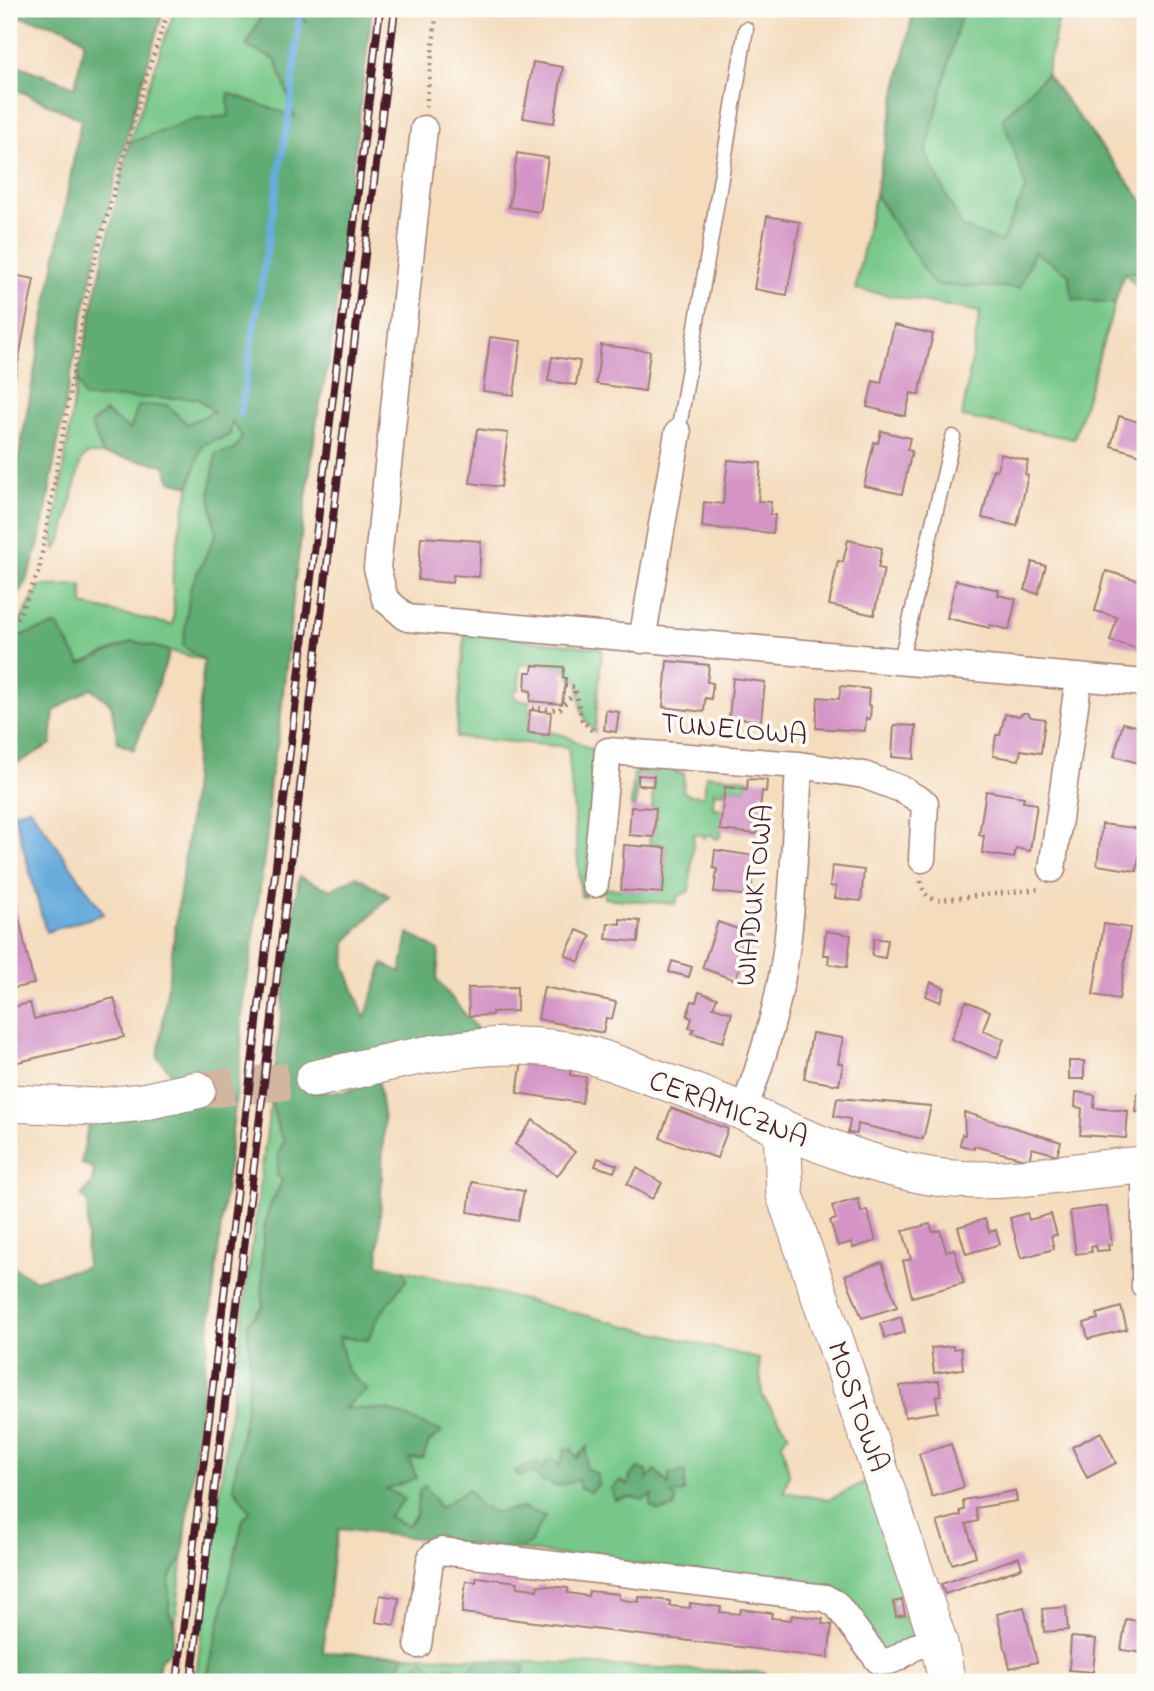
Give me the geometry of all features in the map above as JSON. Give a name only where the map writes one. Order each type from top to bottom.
[{"type":"street","points":[[424,128],[377,568],[385,599],[407,618],[1145,683]]},
{"type":"street","points":[[642,639],[678,433]]},
{"type":"street","points":[[1048,878],[1079,677]]},
{"type":"street","name":"TUNELOWA","points":[[595,884],[608,751],[799,765],[864,775],[901,789],[925,803],[922,859]]},
{"type":"street","name":"WIADUKTOWA","points":[[743,1111],[757,1077],[788,938],[799,765]]},
{"type":"street","name":"CERAMICZNA","points":[[314,1079],[449,1052],[487,1047],[537,1047],[585,1054],[683,1087],[782,1129],[892,1169],[927,1176],[966,1179],[1014,1178],[1142,1165]]},
{"type":"street","points":[[9,1103],[97,1107],[142,1102],[197,1090]]},
{"type":"street","name":"MOSTOWA","points":[[782,1129],[785,1195],[939,1643],[947,1682]]},
{"type":"street","points":[[418,1645],[430,1561],[432,1556],[441,1551],[825,1598],[836,1604],[878,1660],[886,1662],[894,1661],[918,1645],[939,1643]]},
{"type":"lane","points":[[678,433],[746,29]]},
{"type":"lane","points":[[901,660],[953,437]]},
{"type":"lane","points":[[1139,1288],[1142,1165]]},
{"type":"path","points":[[9,630],[20,613],[39,570],[90,277],[148,71],[169,9]]},
{"type":"path","points":[[424,128],[438,9]]},
{"type":"path","points":[[565,686],[574,686],[582,720],[595,734]]},
{"type":"path","points":[[532,708],[559,710],[576,690]]},
{"type":"path","points":[[922,859],[922,891],[934,900],[1025,892],[1048,878]]},
{"type":"green space","points":[[9,9],[164,9],[100,242],[37,551],[9,612],[9,510],[81,119],[9,86],[9,62],[75,87],[84,41],[66,28],[9,14]]},
{"type":"green space","points":[[175,9],[296,9],[308,21],[247,46],[276,60],[296,118],[228,93],[230,116],[191,120],[129,143]]},
{"type":"green space","points":[[296,9],[372,9],[330,355],[317,418],[295,581],[278,741],[270,784],[268,827],[244,997],[241,1053],[183,1556],[169,1579],[169,1612],[175,1625],[171,1651],[161,1659],[155,1682],[9,1682],[9,1270],[10,1265],[34,1280],[86,1267],[88,1201],[81,1196],[92,1183],[94,1168],[81,1164],[88,1126],[111,1122],[197,1080],[174,1076],[158,1058],[189,825],[204,660],[183,646],[190,589],[216,534],[210,494],[216,454],[234,450],[242,437],[232,421],[230,435],[202,445],[189,486],[170,481],[165,465],[103,454],[91,424],[105,412],[130,430],[138,406],[167,405],[187,424],[214,412],[197,398],[84,398],[77,378],[129,143],[191,120],[229,116],[228,93],[295,117],[276,60],[246,46],[264,10],[306,21]]},
{"type":"green space","points":[[914,9],[1061,9],[1046,75],[1145,204],[1145,293],[1124,273],[1074,439],[962,417],[980,312],[855,289]]},
{"type":"green space","points":[[914,9],[953,9],[961,15],[926,153],[962,227],[1001,242],[1026,188],[1003,118],[1046,74],[1145,204],[1145,271],[1124,273],[1114,304],[1073,299],[1068,273],[1034,252],[1020,288],[934,285],[875,194]]},
{"type":"green space","points":[[77,378],[85,398],[197,398],[214,412],[187,425],[130,430],[105,412],[91,424],[103,454],[88,454],[81,460],[63,536],[56,550],[53,540]]},
{"type":"green space","points":[[232,420],[242,437],[210,494],[216,534],[190,589],[204,660],[133,641],[81,664],[11,638],[40,586],[82,585],[83,605],[172,625],[175,556],[197,460],[202,445],[230,435]]},
{"type":"green space","points":[[57,625],[81,664],[133,641],[170,651],[134,750],[118,743],[111,704],[91,688],[54,711],[51,744],[18,763],[9,747],[9,642],[11,638]]},
{"type":"green space","points":[[465,633],[602,648],[595,732],[583,714],[578,680],[571,679],[564,667],[520,664],[519,689],[514,691],[518,700],[530,701],[528,733],[549,735],[549,732],[564,735],[598,753],[585,897],[581,896],[568,747],[456,737]]},
{"type":"green space","points":[[638,762],[677,765],[676,773],[684,773],[683,791],[689,795],[704,796],[706,775],[748,779],[747,790],[725,787],[724,793],[714,792],[713,808],[723,809],[721,836],[717,839],[710,834],[704,838],[704,835],[694,834],[689,891],[679,896],[675,904],[604,898],[604,888],[663,892],[667,846],[649,844],[650,837],[654,836],[656,809],[652,808],[654,776],[638,775],[636,807],[631,807],[634,772],[638,773]]},
{"type":"green space","points":[[357,876],[389,896],[346,942],[345,966],[365,1018],[383,964],[401,972],[408,933],[439,951],[437,980],[482,1035],[313,1092],[344,1092],[378,1080],[384,1120],[378,1264],[404,1270],[407,1279],[378,1317],[368,1340],[339,1337],[347,1370],[367,1390],[344,1408],[389,1410],[442,1432],[429,1442],[423,1458],[409,1459],[417,1478],[386,1489],[405,1499],[388,1517],[408,1526],[416,1515],[419,1492],[425,1485],[440,1508],[468,1489],[480,1507],[494,1512],[524,1508],[545,1516],[530,1543],[519,1550],[339,1529],[333,1557],[323,1652],[403,1655],[399,1675],[424,1660],[436,1671],[453,1667],[455,1682],[206,1682],[243,1520],[250,1511],[233,1487],[249,1385],[247,1324],[263,1307],[264,1230],[270,1206],[282,1181],[277,1174],[279,1153],[284,1141],[271,1100],[299,877],[331,890]]},
{"type":"green space","points":[[271,1100],[284,1141],[279,1153],[277,1174],[282,1180],[270,1206],[264,1230],[263,1307],[247,1324],[249,1385],[233,1487],[251,1511],[243,1520],[206,1682],[195,1682]]},
{"type":"green space","points":[[404,1270],[759,1359],[762,1395],[789,1434],[782,1442],[789,1474],[784,1492],[829,1500],[875,1477],[903,1596],[891,1599],[895,1618],[907,1616],[909,1623],[920,1621],[923,1633],[883,1652],[834,1588],[519,1550],[524,1508],[494,1512],[480,1507],[440,1508],[425,1486],[419,1492],[416,1515],[407,1526],[387,1517],[404,1499],[385,1490],[408,1459],[389,1410],[343,1409],[367,1390],[347,1370],[339,1337],[368,1340],[378,1317],[407,1279]],"holes":[[[586,1449],[586,1468],[579,1480],[555,1486],[533,1472],[562,1464]],[[620,1481],[630,1486],[646,1482],[669,1485],[670,1495],[621,1498]]]},
{"type":"green space","points":[[587,1447],[586,1468],[597,1474],[598,1485],[590,1492],[579,1487],[579,1480],[555,1486],[548,1481],[542,1482],[533,1472],[519,1476],[515,1471],[531,1463],[538,1464],[543,1470],[547,1460],[555,1460],[560,1466],[564,1449],[571,1448],[577,1458]]},
{"type":"green space","points":[[638,1468],[647,1471],[647,1480],[655,1470],[669,1485],[669,1474],[685,1471],[684,1492],[671,1495],[677,1499],[674,1508],[658,1511],[650,1506],[652,1495],[642,1500],[631,1497],[615,1500],[611,1489],[620,1481],[629,1485],[629,1478]]},
{"type":"green space","points":[[183,1556],[175,1625],[169,1612],[169,1579]]},
{"type":"green space","points":[[403,1655],[482,1659],[460,1676],[460,1682],[455,1682],[453,1667],[398,1675]]},
{"type":"green space","points":[[482,1659],[525,1666],[522,1678],[510,1682],[460,1682],[460,1676]]},
{"type":"green space","points":[[491,1660],[765,1673],[765,1682],[510,1682],[522,1678]]},
{"type":"water","points":[[30,808],[104,914],[46,932],[14,812]]},
{"type":"building","points":[[533,62],[563,67],[554,123],[523,118]]},
{"type":"building","points":[[517,153],[548,158],[540,212],[509,207]]},
{"type":"building","points":[[767,216],[800,222],[787,295],[754,289]]},
{"type":"building","points":[[9,274],[34,279],[10,405],[9,405]]},
{"type":"building","points":[[894,325],[933,334],[919,395],[911,393],[905,416],[867,407],[873,381],[881,383]]},
{"type":"building","points":[[490,337],[521,341],[514,395],[483,391]]},
{"type":"building","points":[[601,345],[650,351],[645,391],[596,384]]},
{"type":"building","points":[[552,357],[580,361],[576,385],[548,381]]},
{"type":"building","points":[[1119,416],[1145,424],[1145,456],[1111,446]]},
{"type":"building","points":[[477,429],[508,433],[501,487],[470,483]]},
{"type":"building","points":[[881,431],[910,438],[907,450],[912,451],[902,494],[864,486],[874,442],[878,443]]},
{"type":"building","points":[[1001,454],[1028,461],[1025,474],[1028,475],[1017,526],[982,518],[993,469],[997,470]]},
{"type":"building","points":[[728,460],[761,463],[758,501],[771,502],[770,515],[775,515],[773,533],[702,527],[704,502],[723,504]]},
{"type":"building","points":[[421,537],[481,541],[479,577],[453,575],[452,583],[418,580]]},
{"type":"building","points":[[848,540],[882,548],[878,568],[884,569],[874,615],[829,605],[838,561],[843,562]]},
{"type":"building","points":[[1032,562],[1046,566],[1038,594],[1025,590]]},
{"type":"building","points":[[1106,571],[1145,582],[1143,650],[1110,641],[1117,617],[1095,611]]},
{"type":"building","points":[[956,580],[999,590],[998,595],[1016,599],[1009,630],[947,618]]},
{"type":"building","points":[[667,661],[709,665],[707,682],[713,683],[711,699],[705,698],[704,712],[663,707]]},
{"type":"building","points":[[533,665],[564,667],[563,678],[566,678],[562,704],[530,701],[531,691],[525,690],[526,672],[532,672]]},
{"type":"building","points":[[733,678],[765,682],[761,721],[729,717]]},
{"type":"building","points":[[841,686],[869,689],[870,719],[866,718],[865,731],[816,728],[818,697],[839,699]]},
{"type":"building","points":[[530,710],[551,712],[549,735],[528,733]]},
{"type":"building","points":[[606,710],[619,712],[616,732],[604,730]]},
{"type":"building","points":[[1023,713],[1045,719],[1041,753],[1021,750],[1019,760],[993,756],[996,735],[1000,735],[1005,714],[1019,716]]},
{"type":"building","points":[[1141,722],[1145,724],[1145,765],[1114,756],[1123,723],[1140,727]]},
{"type":"building","points":[[894,725],[916,726],[914,759],[892,757]]},
{"type":"building","points":[[638,775],[654,776],[653,786],[638,785]]},
{"type":"building","points":[[748,779],[767,780],[766,792],[762,791],[757,834],[720,830],[725,787],[747,790]]},
{"type":"building","points":[[986,791],[1024,797],[1023,802],[1037,804],[1030,851],[1016,848],[1014,858],[982,853],[984,836],[979,835]]},
{"type":"building","points":[[631,807],[656,808],[654,837],[629,835]]},
{"type":"building","points":[[1102,824],[1143,829],[1137,871],[1097,865]]},
{"type":"building","points":[[624,845],[666,848],[663,893],[621,890]]},
{"type":"building","points":[[715,850],[755,856],[750,896],[714,892],[717,869],[713,868]]},
{"type":"building","points":[[832,866],[864,870],[861,901],[835,898],[836,887],[830,886]]},
{"type":"building","points":[[9,876],[34,984],[9,989]]},
{"type":"building","points":[[620,919],[640,921],[638,942],[606,939],[608,923],[620,924]]},
{"type":"building","points":[[718,922],[752,934],[745,953],[749,955],[745,966],[741,964],[735,980],[702,968]]},
{"type":"building","points":[[1104,924],[1130,928],[1119,999],[1093,995]]},
{"type":"building","points":[[577,930],[591,936],[579,962],[565,955]]},
{"type":"building","points":[[826,931],[851,935],[847,967],[828,964],[829,955],[823,955]]},
{"type":"building","points":[[874,938],[888,940],[885,958],[872,956]]},
{"type":"building","points":[[672,961],[692,967],[689,977],[669,972]]},
{"type":"building","points":[[931,982],[945,988],[940,1002],[926,996]]},
{"type":"building","points":[[517,987],[517,1011],[469,1016],[468,988]]},
{"type":"building","points":[[544,987],[616,1002],[612,1019],[606,1018],[603,1033],[538,1019]]},
{"type":"building","points":[[699,992],[717,998],[713,1007],[732,1013],[723,1042],[692,1033],[694,1029],[689,1028],[692,1018],[687,1016],[692,1001],[696,1002]]},
{"type":"building","points":[[114,998],[124,1037],[14,1063],[9,1045],[9,1008],[30,1003],[34,1019]]},
{"type":"building","points":[[966,1001],[990,1011],[983,1030],[1004,1039],[997,1058],[951,1039]]},
{"type":"building","points":[[812,1033],[843,1038],[838,1063],[843,1064],[839,1085],[804,1079]]},
{"type":"building","points":[[522,1061],[570,1068],[570,1075],[586,1077],[582,1103],[517,1093]]},
{"type":"building","points":[[1069,1061],[1084,1061],[1084,1079],[1069,1079]]},
{"type":"building","points":[[1076,1092],[1095,1095],[1094,1108],[1128,1111],[1126,1138],[1080,1135],[1082,1108],[1075,1107]]},
{"type":"building","points":[[1137,1094],[1145,1095],[1145,1113],[1136,1112]]},
{"type":"building","points":[[837,1098],[931,1106],[923,1139],[858,1124],[857,1134],[848,1133],[850,1119],[834,1116]]},
{"type":"building","points":[[671,1108],[728,1129],[717,1158],[660,1138]]},
{"type":"building","points":[[964,1112],[1061,1142],[1057,1155],[1032,1148],[1029,1160],[960,1145],[962,1134],[965,1135]]},
{"type":"building","points":[[533,1120],[575,1152],[557,1176],[515,1144]]},
{"type":"building","points":[[598,1158],[617,1165],[614,1172],[595,1166]]},
{"type":"building","points":[[637,1168],[662,1183],[652,1199],[627,1184]]},
{"type":"building","points":[[472,1182],[524,1191],[518,1221],[468,1212]]},
{"type":"building","points":[[858,1199],[861,1212],[867,1210],[876,1241],[853,1248],[852,1242],[838,1246],[830,1221],[836,1219],[832,1206]]},
{"type":"building","points":[[1107,1206],[1112,1244],[1108,1245],[1109,1250],[1097,1251],[1096,1246],[1091,1247],[1092,1252],[1076,1254],[1070,1211]]},
{"type":"building","points":[[1027,1213],[1029,1220],[1051,1214],[1057,1235],[1051,1236],[1054,1249],[1021,1258],[1010,1218]]},
{"type":"building","points":[[985,1219],[989,1232],[996,1230],[1000,1244],[966,1254],[958,1227]]},
{"type":"building","points":[[930,1224],[933,1232],[940,1230],[946,1251],[954,1249],[964,1283],[912,1297],[903,1261],[911,1259],[903,1231]]},
{"type":"building","points":[[882,1262],[897,1307],[862,1318],[845,1275]]},
{"type":"building","points":[[1121,1307],[1127,1329],[1088,1339],[1084,1323],[1098,1319],[1097,1314]]},
{"type":"building","points":[[901,1317],[905,1332],[885,1338],[880,1324]]},
{"type":"building","points":[[953,1346],[954,1349],[961,1348],[963,1369],[934,1373],[931,1348]]},
{"type":"building","points":[[939,1381],[941,1395],[936,1396],[938,1412],[905,1417],[900,1386]]},
{"type":"building","points":[[1101,1432],[1116,1463],[1087,1478],[1072,1447]]},
{"type":"building","points":[[951,1444],[964,1487],[932,1497],[919,1454]]},
{"type":"building","points":[[1015,1491],[1017,1501],[975,1508],[978,1521],[966,1524],[976,1556],[952,1564],[937,1522],[961,1515],[960,1511],[964,1510],[963,1500]]},
{"type":"building","points":[[1019,1557],[1022,1568],[945,1594],[941,1584]]},
{"type":"building","points":[[477,1577],[518,1582],[517,1587],[537,1590],[538,1585],[568,1588],[568,1593],[588,1596],[589,1591],[619,1594],[619,1599],[639,1602],[639,1597],[670,1601],[670,1606],[690,1608],[690,1603],[721,1607],[720,1612],[740,1614],[741,1609],[772,1613],[771,1618],[791,1620],[792,1615],[823,1619],[822,1624],[832,1625],[828,1658],[462,1613],[466,1581],[476,1582]]},
{"type":"building","points":[[380,1595],[399,1598],[395,1625],[376,1622]]},
{"type":"building","points":[[902,1600],[905,1615],[896,1617],[893,1602]]},
{"type":"building","points":[[1024,1607],[1037,1662],[1010,1668],[997,1614]]},
{"type":"building","points":[[1066,1607],[1068,1630],[1044,1632],[1042,1609]]},
{"type":"building","points":[[1126,1619],[1145,1622],[1145,1653],[1121,1650]]},
{"type":"building","points":[[1071,1637],[1096,1639],[1093,1672],[1069,1670]]},
{"type":"waterway","points":[[240,415],[292,95],[300,9]]},
{"type":"tunnel","points":[[197,1090],[314,1079]]},
{"type":"railway","points":[[177,1682],[380,9]]},
{"type":"railway","points":[[191,1682],[395,9]]}]
